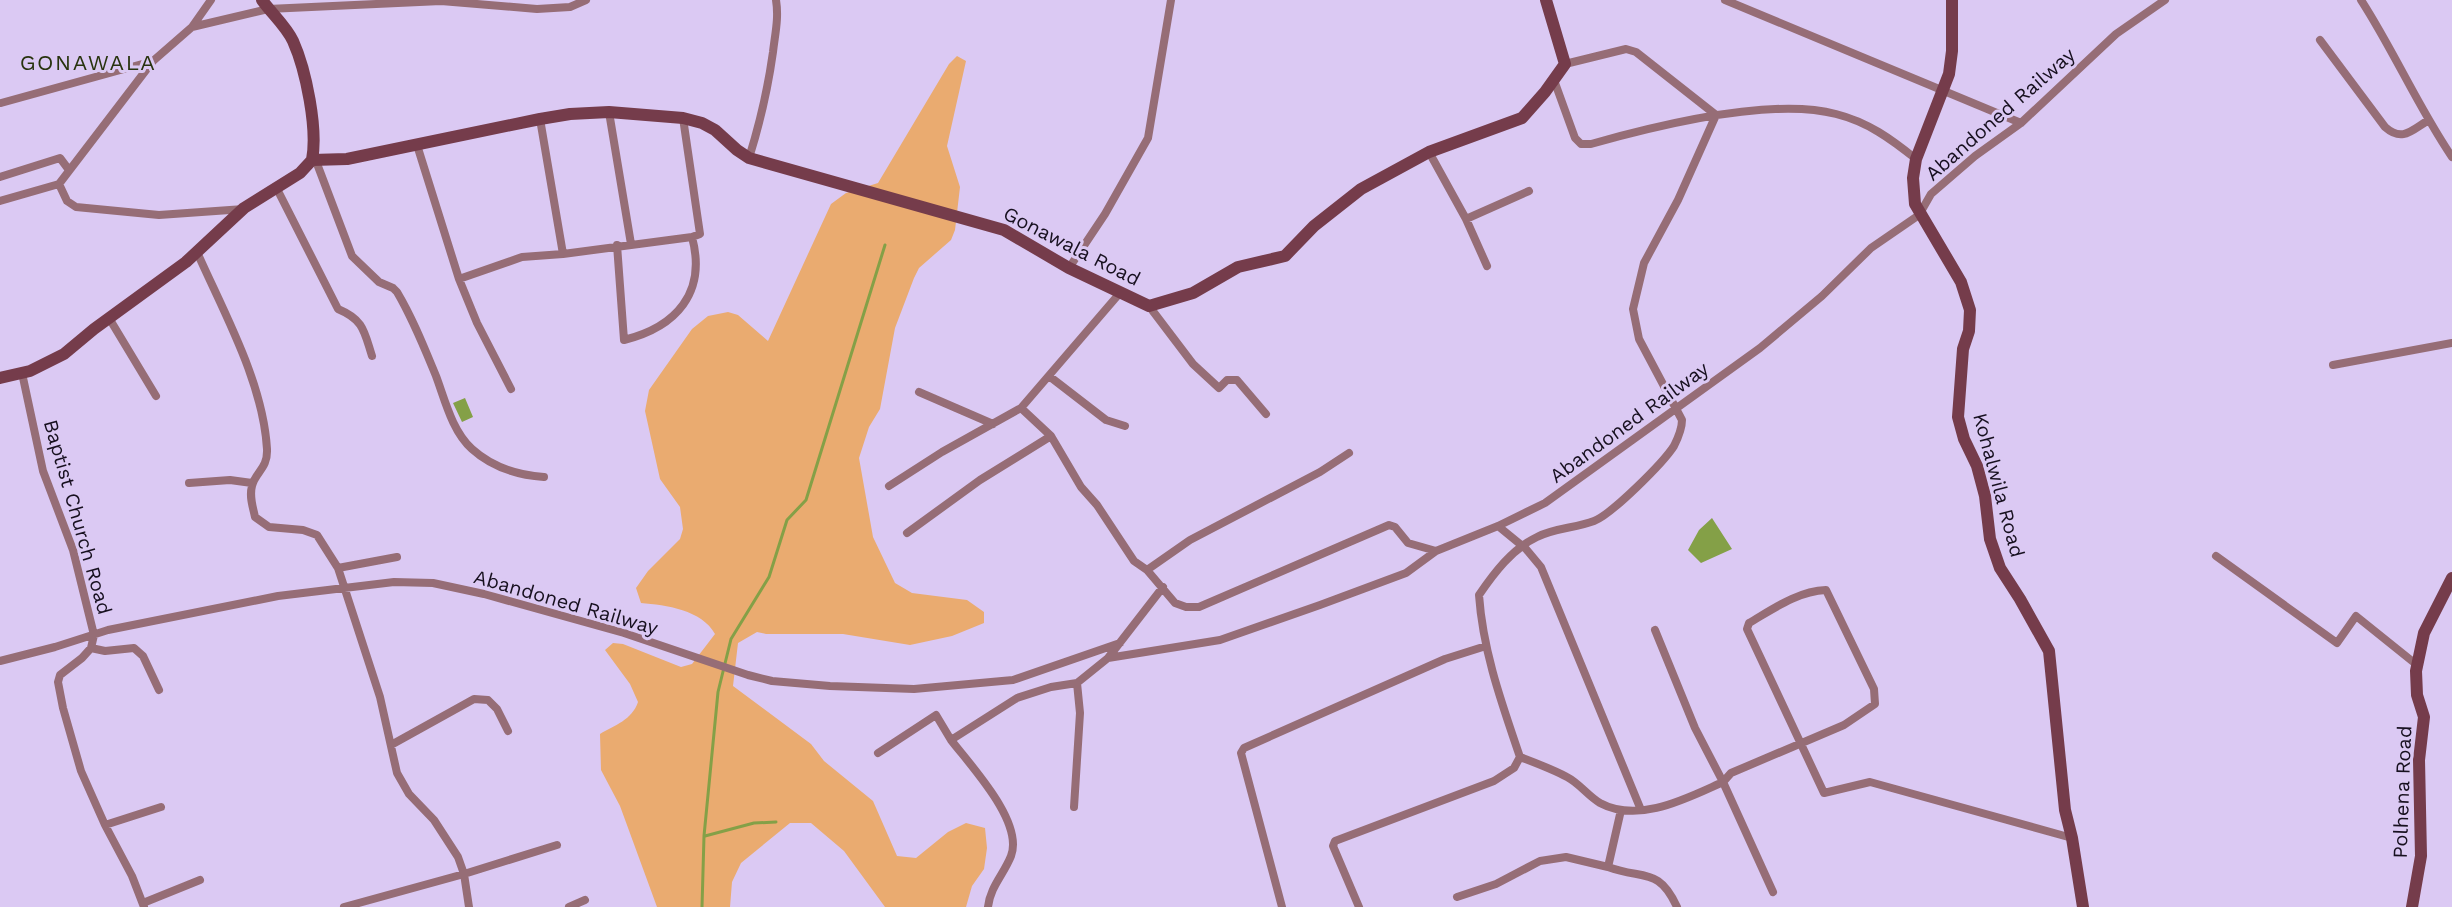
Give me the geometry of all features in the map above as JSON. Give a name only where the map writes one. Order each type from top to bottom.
[{"type":"street","points":[[0,201],[59,184],[153,61],[192,27],[212,0]]},
{"type":"street","points":[[192,27],[265,4],[441,0],[537,9],[570,7],[586,0]]},
{"type":"street","points":[[749,158],[763,113],[778,15],[776,0]]},
{"type":"street","points":[[1069,268],[1105,214],[1148,138],[1171,0]]},
{"type":"street","points":[[1546,0],[1565,64],[1626,49],[1636,52],[1716,115]]},
{"type":"street","points":[[1725,0],[2021,123]]},
{"type":"street","points":[[1919,215],[1915,204],[1913,178],[1916,159],[1949,74],[1952,51],[1952,0]]},
{"type":"street","name":"Abandoned Railway","points":[[951,740],[1017,698],[1051,687],[1077,683],[1108,658],[1220,640],[1406,573],[1436,551],[1545,503],[1760,348],[1822,296],[1871,248],[1919,215],[1931,194],[1975,156],[2021,123],[2116,34],[2165,0]]},
{"type":"street","points":[[2361,0],[2402,70],[2427,121],[2452,157]]},
{"type":"street","points":[[265,4],[293,40],[312,122],[314,161],[352,256],[379,282],[397,292],[417,330],[453,421],[461,436],[472,449],[497,467],[527,476],[544,477]]},
{"type":"street","points":[[2320,39],[2385,127],[2393,134],[2405,135],[2427,121]]},
{"type":"street","points":[[1,103],[153,61]]},
{"type":"street","name":"Gonawala Road","points":[[314,161],[336,161],[540,118],[570,114],[609,112],[683,118],[715,130],[736,150],[749,158],[1004,230],[1069,268],[1119,294],[1149,306],[1193,293],[1238,267],[1284,256],[1314,226],[1361,189],[1429,152],[1521,118],[1565,64]]},
{"type":"street","points":[[1554,80],[1575,138],[1581,144],[1591,144],[1716,115],[1793,108],[1836,114],[1882,132],[1916,159]]},
{"type":"street","points":[[609,112],[631,244]]},
{"type":"street","points":[[1359,907],[1333,846],[1335,841],[1494,781],[1514,768],[1520,757],[1493,678],[1479,595],[1507,559],[1523,546],[1537,537],[1596,520],[1661,462],[1674,445],[1682,427],[1676,409],[1639,339],[1633,309],[1644,263],[1678,200],[1716,115]]},
{"type":"street","points":[[540,118],[563,254]]},
{"type":"street","points":[[459,279],[522,257],[563,254],[692,237],[700,234],[683,118]]},
{"type":"street","points":[[417,145],[459,279],[477,323],[511,389]]},
{"type":"street","points":[[1429,152],[1466,219],[1487,266]]},
{"type":"street","points":[[0,177],[60,158],[69,170]]},
{"type":"street","points":[[0,378],[44,366],[64,354],[197,252],[244,208],[314,161]]},
{"type":"street","points":[[59,184],[67,201],[76,207],[159,215],[244,208]]},
{"type":"street","points":[[276,187],[338,309],[356,318],[372,356]]},
{"type":"street","points":[[1466,219],[1529,191]]},
{"type":"street","name":"Kohalwila Road","points":[[1919,215],[1961,282],[1970,310],[1969,331],[1963,349],[1958,417],[1964,438],[1977,466],[1985,496],[1990,539],[2000,568],[2049,651],[2066,810],[2083,907]]},
{"type":"street","points":[[618,245],[624,340],[659,328],[680,309],[693,288],[697,255],[692,237]]},
{"type":"street","points":[[197,252],[252,376],[267,450],[262,471],[252,483],[250,496],[255,518],[268,527],[303,530],[317,535],[338,568],[346,586],[380,697],[397,773],[409,794],[440,829],[458,856],[464,874],[469,907]]},
{"type":"street","points":[[889,486],[942,452],[1021,408],[1119,294]]},
{"type":"street","points":[[1149,306],[1193,364],[1219,388],[1227,380],[1237,380],[1266,414]]},
{"type":"street","points":[[109,318],[156,396]]},
{"type":"street","points":[[2334,365],[2452,343]]},
{"type":"street","name":"Baptist Church Road","points":[[22,373],[43,471],[74,550],[94,635]]},
{"type":"street","points":[[1049,376],[1106,420],[1125,426]]},
{"type":"street","points":[[919,392],[993,424]]},
{"type":"street","points":[[1021,408],[1051,436],[1081,487],[1097,506],[1134,561],[1147,570],[1175,603],[1186,607],[1199,607],[1389,525],[1395,527],[1408,543],[1436,551]]},
{"type":"street","points":[[907,533],[980,480],[1051,436]]},
{"type":"street","points":[[1147,570],[1190,540],[1320,472],[1349,453]]},
{"type":"street","points":[[189,483],[230,480],[252,483]]},
{"type":"street","points":[[1497,526],[1523,546],[1541,567],[1641,810]]},
{"type":"street","points":[[2216,556],[2337,643],[2356,616],[2417,665]]},
{"type":"street","points":[[338,568],[397,557]]},
{"type":"street","name":"Polhena Road","points":[[2412,907],[2421,856],[2419,760],[2424,717],[2417,695],[2417,665],[2424,633],[2449,590],[2452,578]]},
{"type":"street","name":"Abandoned Railway","points":[[0,661],[108,630],[278,596],[394,582],[433,583],[484,594],[624,633],[748,675],[772,681],[830,687],[914,689],[1013,680],[1120,643]]},
{"type":"street","points":[[1108,658],[1163,587]]},
{"type":"street","points":[[1520,757],[1569,777],[1599,803],[1621,810],[1641,810],[1674,804],[1723,782],[1731,773],[1800,746],[1844,725],[1875,704],[1874,689],[1826,590],[1814,590],[1782,603],[1749,623],[1747,629],[1800,746],[1824,794],[1870,782],[2072,837]]},
{"type":"street","points":[[1655,630],[1695,728],[1723,782],[1773,892]]},
{"type":"street","points":[[94,635],[91,648],[60,675],[58,682],[81,771],[105,825],[132,876],[143,905],[200,880]]},
{"type":"street","points":[[1282,907],[1241,753],[1244,748],[1445,659],[1486,646]]},
{"type":"street","points":[[91,648],[105,651],[134,648],[143,656],[159,690]]},
{"type":"street","points":[[1074,807],[1080,713],[1077,683]]},
{"type":"street","points":[[391,745],[474,699],[488,700],[497,709],[508,731]]},
{"type":"street","points":[[878,753],[936,715],[951,740],[997,801],[1013,835],[1012,855],[989,895],[988,907]]},
{"type":"street","points":[[105,825],[161,807]]},
{"type":"street","points":[[1608,867],[1621,810]]},
{"type":"street","points":[[344,907],[464,874],[557,845]]},
{"type":"street","points":[[1457,897],[1496,884],[1540,861],[1566,857],[1625,873],[1651,877],[1664,883],[1677,907]]},
{"type":"street","points":[[569,907],[585,900]]},
{"type":"shaded area","points":[[957,56],[966,61],[947,146],[960,187],[955,230],[951,240],[919,268],[914,278],[895,328],[880,409],[869,427],[859,458],[873,537],[895,583],[912,593],[967,600],[984,612],[984,623],[952,636],[910,645],[843,634],[757,632],[738,643],[733,686],[811,744],[824,761],[873,801],[897,856],[916,858],[948,832],[966,823],[985,828],[987,848],[984,869],[972,886],[966,907],[885,907],[844,851],[811,823],[790,823],[741,863],[732,882],[730,907],[657,907],[620,806],[601,770],[600,734],[627,718],[638,702],[630,684],[605,650],[613,643],[623,644],[681,667],[692,664],[715,634],[701,619],[683,610],[641,603],[636,588],[648,571],[680,539],[683,529],[680,507],[660,479],[645,411],[649,390],[692,329],[708,316],[728,312],[738,315],[768,341],[831,204],[846,193],[878,183],[949,64]]},
{"type":"shaded area","points":[[465,398],[473,417],[462,422],[453,403]]},
{"type":"shaded area","points":[[1712,518],[1732,549],[1701,563],[1688,550],[1699,530]]},
{"type":"waterway","points":[[702,907],[704,836],[718,692],[731,639],[769,577],[787,520],[806,500],[885,245]]},
{"type":"waterway","points":[[705,836],[754,823],[776,822]]},
{"type":"district","name":"GONAWALA","points":[[88,62]]}]
